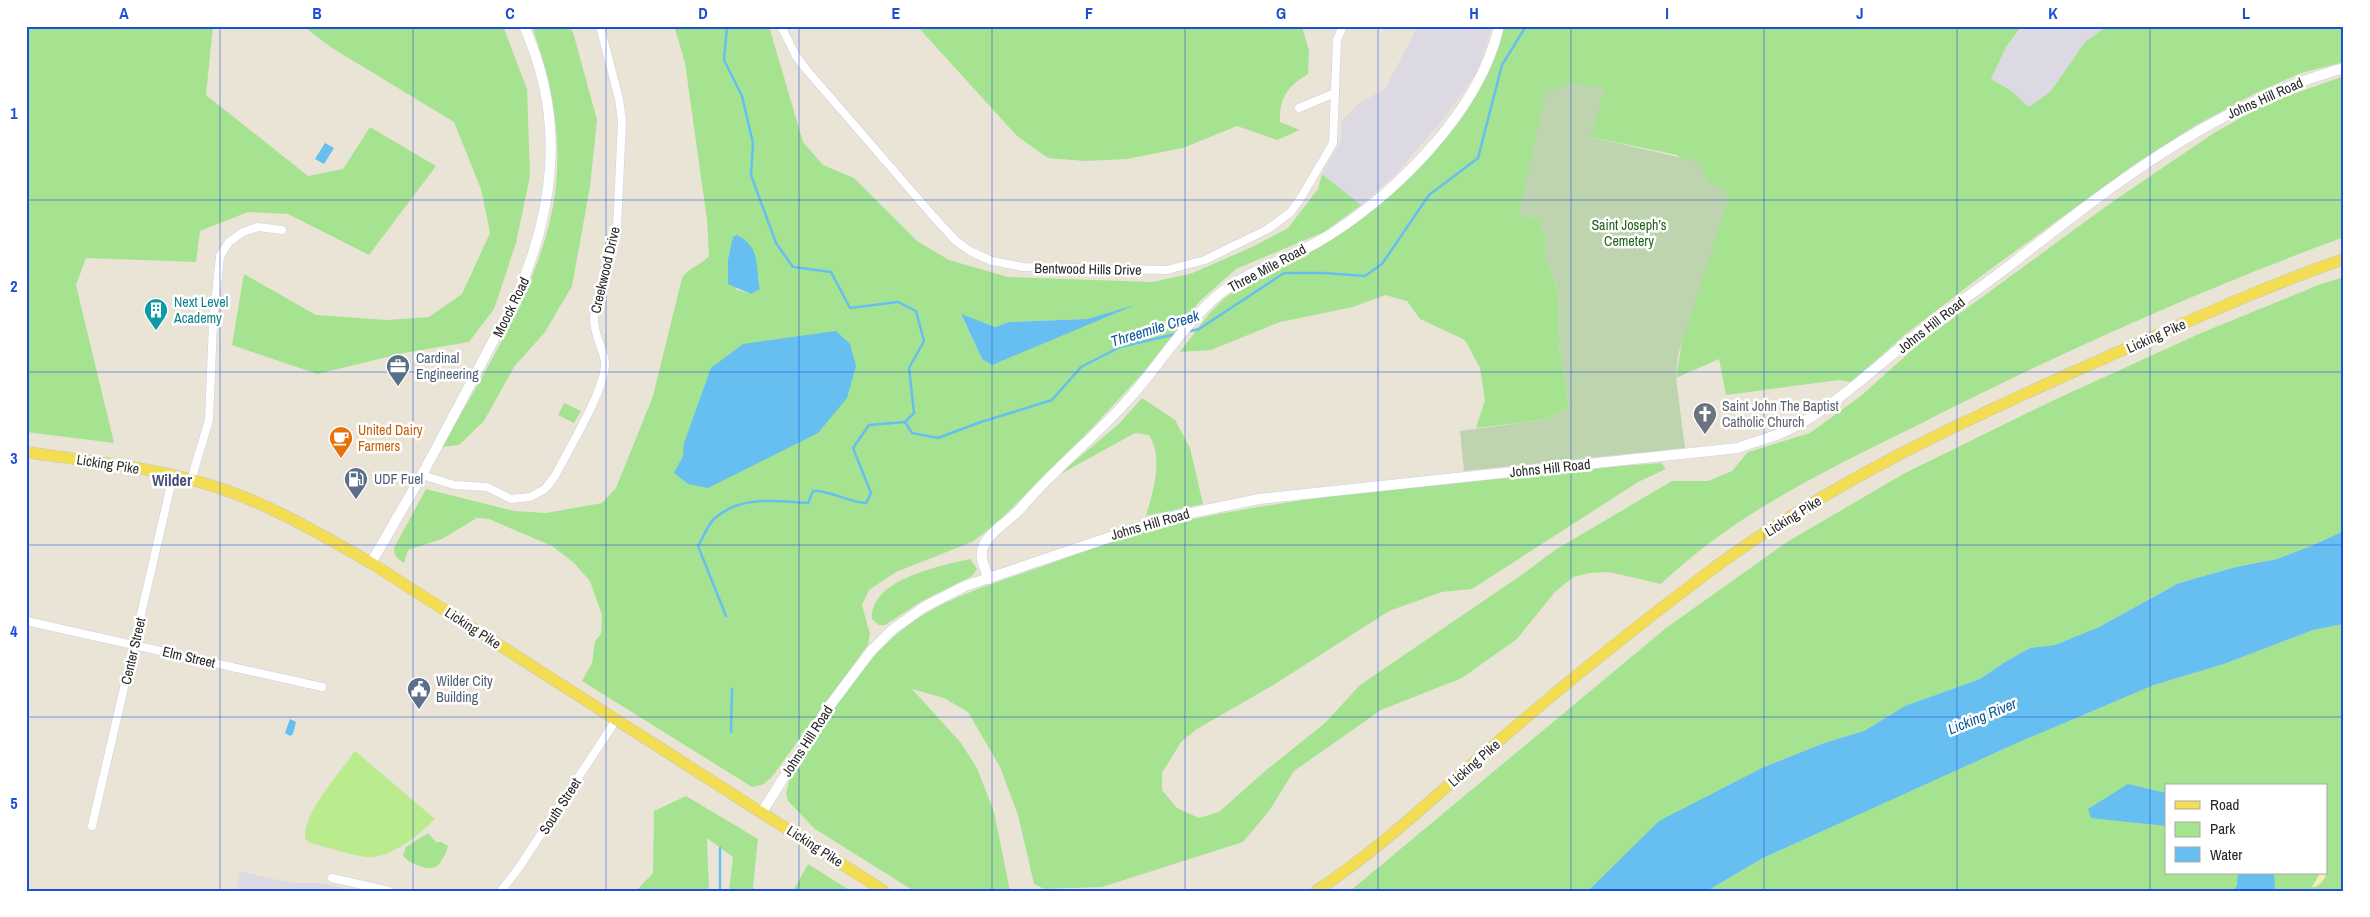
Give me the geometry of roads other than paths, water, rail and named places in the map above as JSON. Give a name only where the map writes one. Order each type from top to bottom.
[{"type":"main road","name":"Moock Road","points":[[371,563],[422,475],[515,300],[527,274],[543,224],[551,164],[549,109],[540,67],[524,26]]},
{"type":"main road","name":"Three Mile Road","points":[[989,579],[981,556],[987,539],[1018,512],[1046,480],[1127,402],[1191,324],[1221,293],[1246,276],[1315,243],[1343,226],[1406,173],[1428,149],[1471,95],[1485,70],[1499,26]]},
{"type":"main road","name":"Johns Hill Road","points":[[762,812],[828,708],[870,651],[892,630],[924,607],[965,586],[1166,518],[1259,499],[1738,448],[1762,440],[1787,430],[1846,392],[1921,331],[2070,218],[2185,138],[2270,92],[2344,68]]},
{"type":"main road","name":"Licking Pike","points":[[1316,891],[1350,869],[1488,750],[1633,631],[1712,570],[1800,509],[1994,406],[2274,285],[2344,259]]},
{"type":"main road","name":"Licking Pike","points":[[26,452],[191,480],[226,490],[280,513],[371,563],[884,891]]},
{"type":"street","name":"Creekwood Drive","points":[[422,475],[454,485],[487,487],[511,499],[530,497],[544,489],[555,476],[603,381],[606,363],[596,336],[594,317],[617,228],[622,121],[619,99],[600,26]]},
{"type":"street","name":"Bentwood Hills Drive","points":[[781,26],[796,56],[805,68],[956,241],[970,251],[992,261],[1023,267],[1141,270],[1176,269],[1218,255],[1268,229],[1291,212],[1333,143],[1337,40],[1343,26]]},
{"type":"street","points":[[1299,108],[1335,94]]},
{"type":"street","points":[[191,480],[209,420],[214,314],[220,256],[229,242],[242,232],[265,226],[282,230]]},
{"type":"street","name":"Center Street","points":[[92,826],[173,476]]},
{"type":"street","name":"Elm Street","points":[[26,621],[322,687]]},
{"type":"street","name":"South Street","points":[[501,891],[520,866],[616,720]]},
{"type":"street","points":[[332,878],[389,891]]},
{"type":"water","points":[[325,143],[334,148],[324,164],[315,159]]},
{"type":"water","points":[[737,235],[750,245],[756,258],[760,289],[751,294],[728,284],[728,260],[733,237]]},
{"type":"water","points":[[1135,305],[992,365],[982,359],[961,314],[995,327],[1009,322],[1087,319]]},
{"type":"water","points":[[836,331],[850,344],[856,366],[847,398],[818,433],[708,488],[688,484],[674,473],[683,456],[684,443],[711,368],[743,344]]},
{"type":"water","name":"Licking River","points":[[2344,531],[2344,624],[2313,630],[2224,664],[2154,685],[2017,743],[1763,858],[1707,891],[1588,891],[1659,821],[1764,767],[1824,743],[1864,731],[1905,706],[1980,679],[2030,648],[2055,645],[2099,627],[2179,583],[2236,567],[2277,559]]},
{"type":"water","points":[[290,719],[296,722],[293,734],[290,736],[285,733]]},
{"type":"water","points":[[2128,784],[2165,793],[2165,826],[2091,818],[2088,809]]},
{"type":"water","points":[[2238,874],[2274,874],[2275,891],[2233,891],[2237,885]]},
{"type":"waterway","points":[[727,26],[724,60],[742,96],[753,143],[751,175],[776,243],[793,267],[831,272],[850,308],[898,302],[916,311],[924,341],[909,368],[914,413],[905,422]]},
{"type":"waterway","name":"Threemile Creek","points":[[1186,332],[1199,329],[1284,273],[1365,276],[1382,264],[1429,195],[1478,158],[1502,65],[1526,26]]},
{"type":"waterway","name":"Threemile Creek","points":[[726,616],[698,546],[714,519],[724,511],[735,506],[759,501],[808,503],[813,491],[826,492],[852,501],[866,503],[871,493],[853,448],[869,425],[905,422],[912,433],[938,438],[978,423],[1052,400],[1081,367],[1120,347],[1176,334]]},
{"type":"waterway","name":"Threemile Creek","points":[[731,732],[732,689]]},
{"type":"waterway","name":"Threemile Creek","points":[[720,848],[720,891]]},
{"type":"place","name":"Next Level Academy","points":[[156,331]]},
{"type":"place","name":"Cardinal Engineering","points":[[398,387]]},
{"type":"place","name":"Saint John The Baptist Catholic Church","points":[[1705,435]]},
{"type":"place","name":"United Dairy Farmers","points":[[341,459]]},
{"type":"place","name":"UDF Fuel","points":[[356,500]]},
{"type":"place","name":"Wilder City Building","points":[[419,710]]},
{"type":"district","name":"Wilder","points":[[172,480]]},
{"type":"park label","name":"Saint Joseph’s Cemetery","points":[[1629,234]]}]
